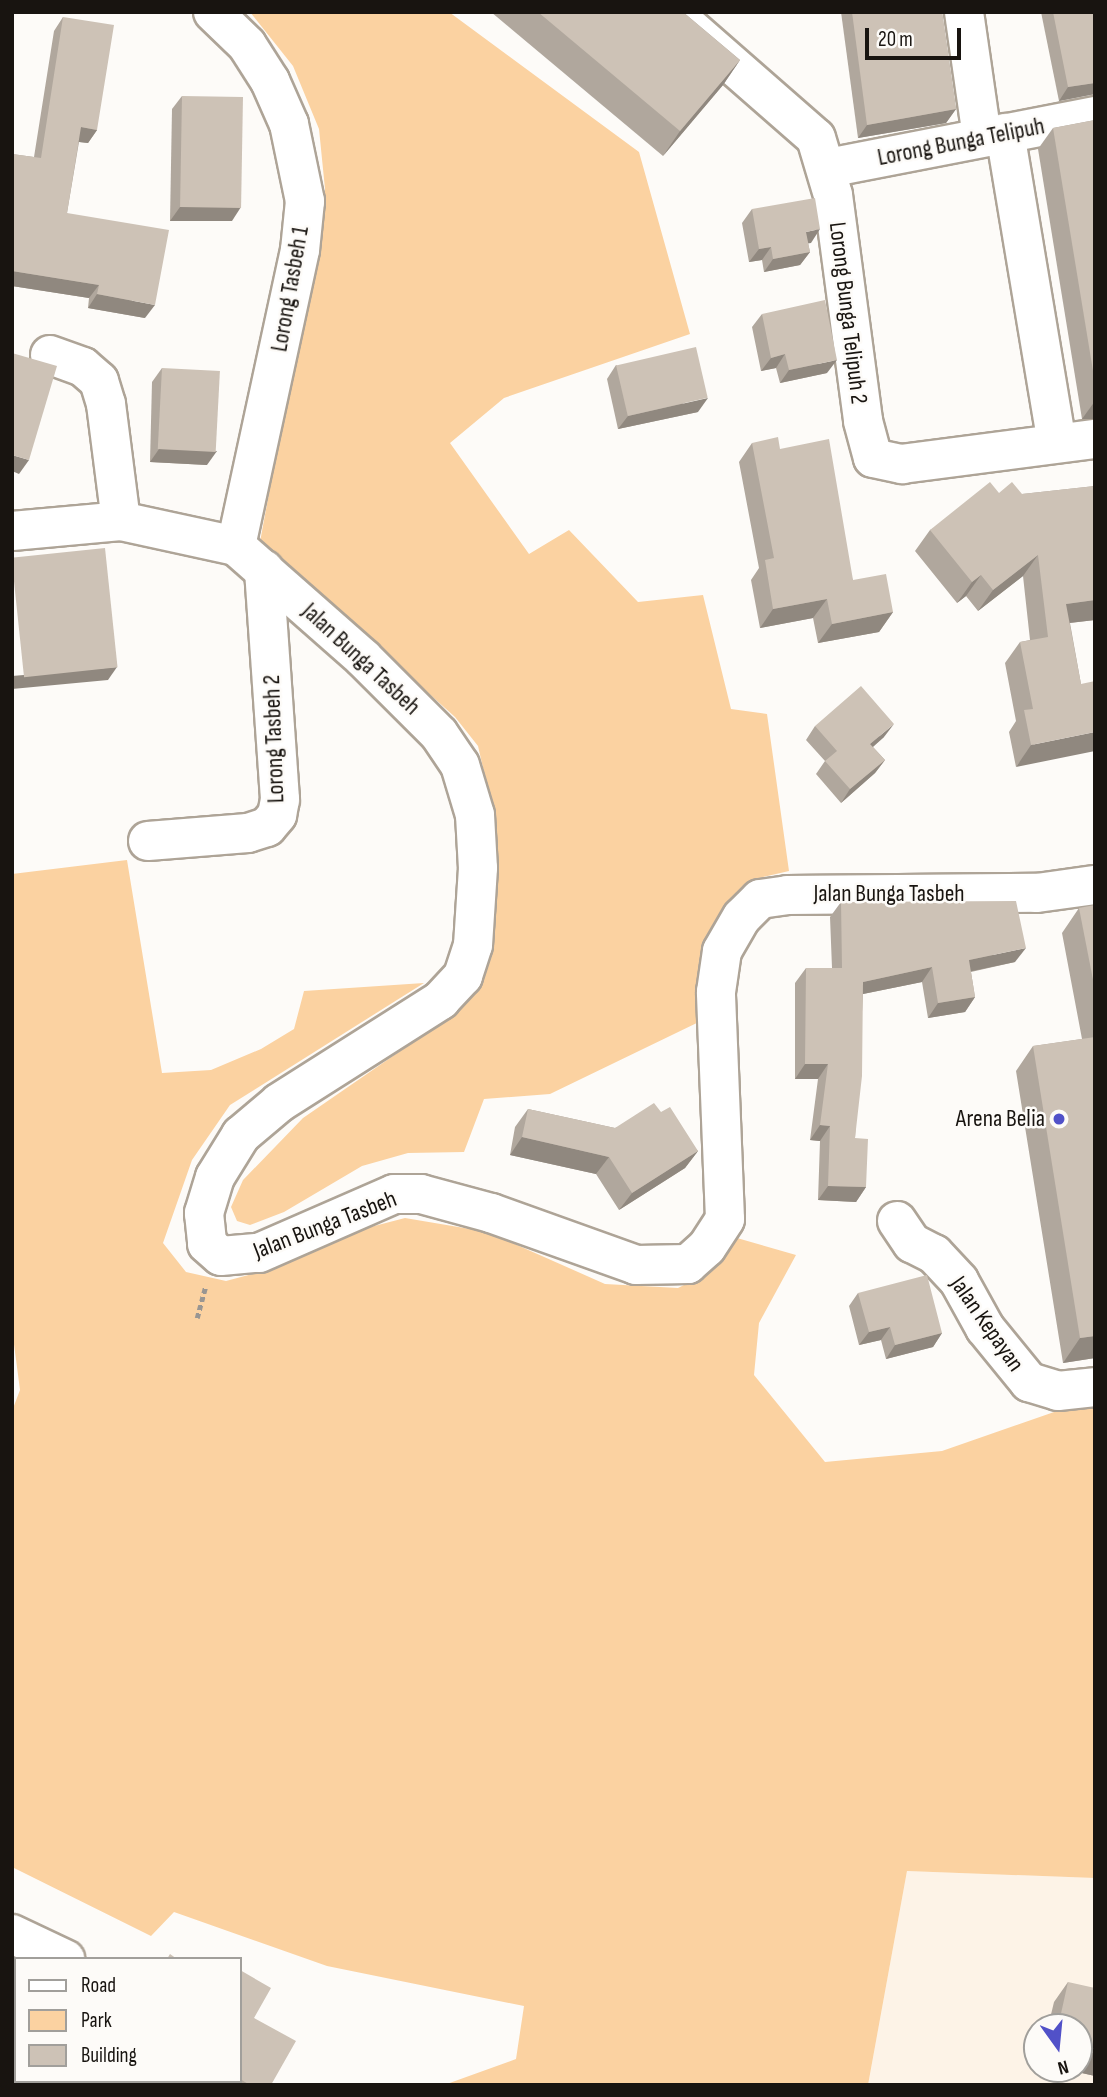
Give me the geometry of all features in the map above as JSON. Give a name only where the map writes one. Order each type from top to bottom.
[{"type":"street","name":"Lorong Tasbeh 1","points":[[213,12],[247,45],[270,81],[296,148],[304,201],[300,250],[250,558]]},
{"type":"street","name":"Lorong Bunga Telipuh 2","points":[[672,12],[747,80],[796,117],[816,138],[828,168],[863,421],[873,458],[902,464],[1057,443]]},
{"type":"street","points":[[964,12],[993,135],[1057,443],[1095,439]]},
{"type":"street","name":"Lorong Bunga Telipuh","points":[[828,168],[1095,116]]},
{"type":"street","points":[[50,355],[83,367],[99,381],[106,404],[121,521]]},
{"type":"street","name":"Jalan Bunga Tasbeh","points":[[12,531],[121,521],[250,558],[363,658],[439,734],[460,765],[475,815],[477,894],[473,945],[463,976],[441,1000],[279,1103],[241,1135],[215,1177],[204,1213],[207,1244],[221,1256],[259,1253],[394,1194],[421,1194],[491,1213],[636,1265],[688,1264],[707,1247],[725,1219],[716,992],[722,951],[741,917],[760,899],[787,895],[1037,893],[1095,885]]},
{"type":"street","name":"Lorong Tasbeh 2","points":[[148,841],[248,833],[267,827],[277,815],[281,799],[250,558]]},
{"type":"street","name":"Jalan Kepayan","points":[[897,1221],[912,1243],[934,1254],[959,1281],[985,1328],[1029,1382],[1058,1391],[1095,1387]]},
{"type":"street","points":[[12,1934],[61,1957]]},
{"type":"shaded area","points":[[907,1871],[1095,1878],[1095,2085],[868,2085]]},
{"type":"green space","points":[[250,12],[449,12],[639,152],[690,334],[504,398],[450,443],[529,554],[569,530],[638,602],[703,595],[731,709],[767,714],[789,871],[755,879],[728,905],[703,1020],[550,1094],[484,1099],[464,1152],[408,1153],[362,1166],[284,1212],[250,1225],[237,1221],[231,1207],[243,1180],[303,1118],[451,1016],[475,989],[492,952],[498,868],[493,811],[478,746],[455,717],[260,542],[325,189],[319,129],[293,66]]},
{"type":"green space","points":[[127,860],[162,1073],[211,1070],[261,1049],[294,1029],[304,991],[424,983],[230,1105],[192,1160],[163,1243],[186,1272],[226,1281],[260,1272],[359,1230],[405,1218],[488,1232],[605,1284],[678,1288],[712,1271],[737,1238],[796,1255],[759,1323],[754,1375],[825,1462],[942,1451],[1057,1411],[1095,1406],[1095,1878],[907,1871],[868,2085],[444,2085],[516,2059],[524,2006],[327,1966],[174,1912],[151,1936],[12,1867],[12,1411],[20,1390],[12,1329],[12,874]]},
{"type":"building","points":[[538,12],[683,12],[740,60],[680,131]]},
{"type":"building","points":[[852,12],[942,12],[956,109],[867,125]]},
{"type":"building","points":[[1053,12],[1095,12],[1095,83],[1068,87]]},
{"type":"building","points":[[63,17],[114,25],[97,130],[81,127],[67,213],[169,230],[155,305],[97,294],[99,285],[12,271],[12,154],[41,158]]},
{"type":"building","points":[[182,96],[243,97],[241,208],[180,207]]},
{"type":"building","points":[[1095,120],[1095,383],[1053,128]]},
{"type":"building","points":[[815,198],[820,229],[806,232],[810,252],[773,259],[771,247],[759,249],[752,209]]},
{"type":"building","points":[[825,300],[837,360],[789,370],[785,354],[771,358],[762,314]]},
{"type":"building","points":[[696,347],[708,398],[628,416],[616,365]]},
{"type":"building","points":[[12,353],[57,366],[29,460],[12,455]]},
{"type":"building","points":[[162,368],[220,371],[216,452],[158,449]]},
{"type":"building","points":[[778,437],[780,449],[829,439],[853,580],[886,574],[893,612],[832,624],[827,599],[773,609],[765,560],[774,558],[752,443]]},
{"type":"building","points":[[990,482],[999,493],[1012,482],[1022,494],[1095,486],[1095,600],[1066,604],[1081,684],[1095,681],[1095,732],[1031,745],[1024,710],[1033,709],[1020,642],[1048,637],[1038,555],[993,590],[981,575],[972,582],[930,530]]},
{"type":"building","points":[[105,548],[118,667],[24,677],[12,558]]},
{"type":"building","points":[[861,686],[894,724],[870,744],[885,760],[850,789],[825,761],[837,751],[815,726]]},
{"type":"building","points":[[1016,901],[1026,948],[969,960],[975,997],[938,1003],[932,967],[863,982],[862,1076],[855,1138],[868,1139],[866,1187],[828,1186],[830,1126],[820,1125],[828,1064],[805,1064],[806,968],[842,968],[841,902]]},
{"type":"building","points":[[1095,905],[1095,990],[1079,908]]},
{"type":"building","points":[[1095,1037],[1095,1336],[1080,1338],[1033,1046]]},
{"type":"building","points":[[654,1103],[661,1112],[670,1107],[698,1151],[632,1193],[609,1157],[522,1137],[528,1109],[615,1128]]},
{"type":"building","points":[[927,1275],[942,1333],[895,1345],[890,1327],[869,1332],[858,1293]]},
{"type":"building","points":[[242,1971],[271,1988],[254,2018],[296,2041],[271,2085],[250,2085],[242,2080]]},
{"type":"building","points":[[1068,1982],[1095,1988],[1095,2053],[1093,2013],[1061,2013]]},
{"type":"building","points":[[139,2083],[230,2083],[230,2085]]},
{"type":"place","name":"Arena Belia","points":[[1059,1119]]}]
